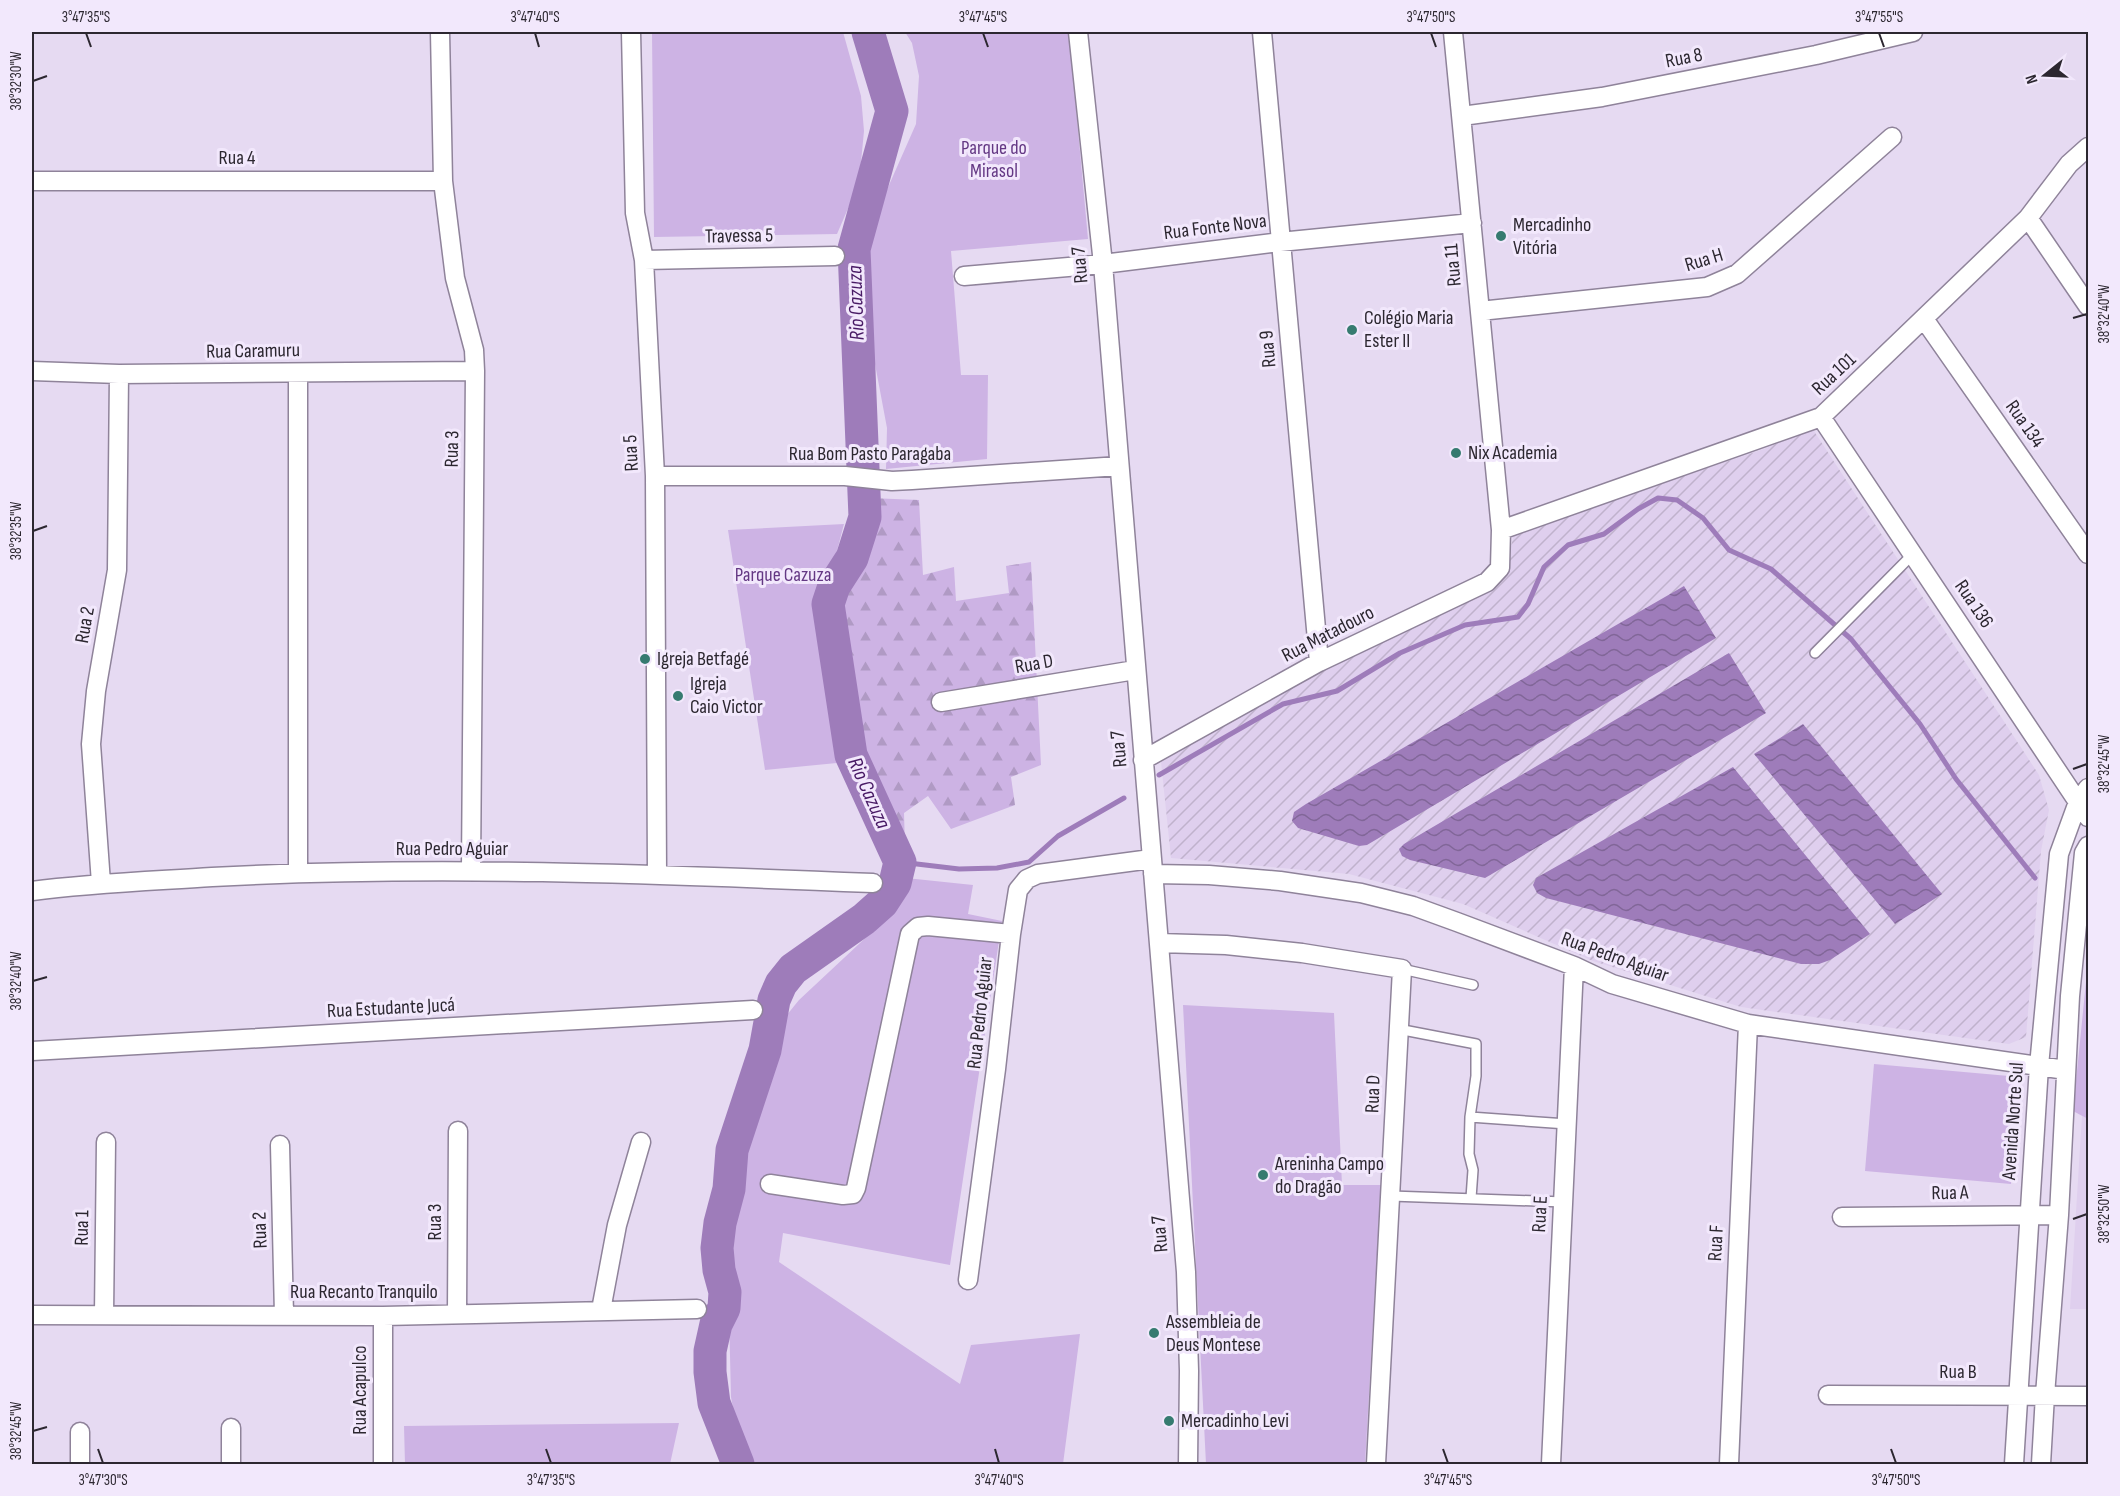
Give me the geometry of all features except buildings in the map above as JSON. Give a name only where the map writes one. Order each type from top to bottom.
[{"type":"street","name":"Rua 3","points":[[440,32],[443,181],[455,278],[474,350],[475,370],[471,870]]},
{"type":"street","name":"Rua 5","points":[[631,32],[635,213],[644,260],[655,476],[657,874]]},
{"type":"street","name":"Rua 7","points":[[1078,32],[1103,264],[1186,1272],[1189,1371],[1188,1464]]},
{"type":"street","name":"Rua 9","points":[[1262,32],[1319,662]]},
{"type":"street","name":"Rua 11","points":[[1453,32],[1501,530]]},
{"type":"street","name":"Rua 8","points":[[1462,116],[1614,95],[1816,55],[1913,32]]},
{"type":"street","name":"Rua H","points":[[1480,311],[1683,290],[1722,283],[1737,274],[1892,137]]},
{"type":"street","name":"Rua 101","points":[[1501,530],[1821,417],[2028,218],[2069,164],[2088,147]]},
{"type":"street","name":"Rua 4","points":[[32,182],[443,181]]},
{"type":"street","points":[[2028,218],[2088,306]]},
{"type":"street","name":"Rua Fonte Nova","points":[[964,276],[1103,264],[1280,242],[1472,223]]},
{"type":"street","name":"Travessa 5","points":[[644,260],[835,256]]},
{"type":"street","name":"Rua 134","points":[[1924,319],[2088,554]]},
{"type":"street","name":"Rua Caramuru","points":[[32,371],[119,374],[475,370]]},
{"type":"street","points":[[298,373],[298,872]]},
{"type":"street","name":"Rua 2","points":[[101,883],[91,744],[96,691],[117,570],[119,374]]},
{"type":"street","name":"Rua 136","points":[[1821,417],[2085,802]]},
{"type":"street","name":"Rua Bom Pasto Paragaba","points":[[655,476],[845,476],[892,481],[1119,466]]},
{"type":"street","name":"Rua Matadouro","points":[[1143,760],[1319,662],[1487,582],[1498,571],[1501,564],[1501,530]]},
{"type":"street","name":"Rua D","points":[[941,702],[1135,669]]},
{"type":"street","name":"Avenida Norte Sul","points":[[2014,1464],[2039,1066],[2059,854],[2085,802]]},
{"type":"street","points":[[2041,1464],[2044,1395],[2059,1215],[2070,996],[2084,853],[2088,846]]},
{"type":"street","name":"Rua Pedro Aguiar","points":[[968,1280],[1018,890],[1027,879],[1038,874],[1152,866],[1361,893],[1413,906],[1574,966],[1612,984],[1748,1024],[2066,1070]]},
{"type":"street","name":"Rua Pedro Aguiar","points":[[32,891],[101,883],[298,872],[471,870],[657,874],[873,884]]},
{"type":"street","points":[[770,1184],[843,1195],[852,1194],[856,1188],[910,934],[918,927],[928,926],[1011,934]]},
{"type":"street","points":[[1159,943],[1226,945],[1302,953],[1402,969]]},
{"type":"street","name":"Rua E","points":[[1551,1464],[1574,966]]},
{"type":"street","name":"Rua D","points":[[1376,1464],[1402,969]]},
{"type":"street","name":"Rua Estudante Jucá","points":[[32,1051],[753,1010]]},
{"type":"street","name":"Rua F","points":[[1728,1464],[1748,1024]]},
{"type":"street","name":"Rua 3","points":[[457,1314],[458,1131]]},
{"type":"street","name":"Rua 1","points":[[104,1315],[106,1142]]},
{"type":"street","points":[[601,1310],[617,1225],[641,1142]]},
{"type":"street","name":"Rua 2","points":[[279,1145],[284,1315]]},
{"type":"street","name":"Rua A","points":[[1842,1217],[2059,1215]]},
{"type":"street","name":"Rua Recanto Tranquilo","points":[[32,1315],[383,1316],[697,1309]]},
{"type":"street","name":"Rua Acapulco","points":[[383,1316],[383,1464]]},
{"type":"street","name":"Rua B","points":[[1828,1395],[2088,1396]]},
{"type":"street","points":[[231,1428],[231,1464]]},
{"type":"street","points":[[80,1432],[80,1464]]},
{"type":"lane","points":[[1815,654],[1913,554]]},
{"type":"lane","points":[[1402,969],[1473,985]]},
{"type":"lane","points":[[1398,1029],[1476,1044],[1476,1076],[1470,1117],[1469,1154],[1473,1170],[1471,1198]]},
{"type":"lane","points":[[1470,1117],[1567,1124]]},
{"type":"lane","points":[[1391,1196],[1564,1202]]},
{"type":"shaded area","points":[[1812,428],[2039,775],[2049,810],[2041,851],[2026,1037],[2009,1044],[1741,1007],[1593,961],[1463,904],[1349,874],[1171,858],[1161,762],[1325,664],[1505,574],[1514,533],[1764,449]]},
{"type":"shaded area","points":[[2082,1116],[2088,1119],[2088,1309],[2070,1309]]},
{"type":"green space","points":[[652,32],[843,32],[861,96],[864,131],[859,183],[837,234],[654,237]]},
{"type":"green space","name":"Parque do Mirasol","points":[[905,32],[1069,32],[1088,239],[951,251],[961,375],[988,375],[987,459],[886,469],[887,428],[872,348],[870,249],[882,201],[916,124],[919,76],[912,43]]},
{"type":"green space","points":[[870,498],[919,500],[923,575],[954,567],[956,601],[1009,593],[1006,566],[1031,562],[1041,765],[1011,777],[1015,805],[951,829],[928,796],[904,813],[905,847],[857,733],[838,622],[849,542]]},
{"type":"green space","name":"Parque Cazuza","points":[[844,524],[823,604],[847,762],[765,770],[728,530]]},
{"type":"green space","points":[[906,878],[973,885],[968,914],[1002,921],[950,1265],[783,1233],[779,1262],[960,1384],[971,1345],[1080,1334],[1063,1464],[750,1464],[737,1430],[731,1397],[728,1273],[749,1128],[778,1026],[799,1000],[875,929]]},
{"type":"green space","points":[[2088,962],[2088,1119],[2073,1111]]},
{"type":"green space","points":[[1183,1005],[1334,1013],[1342,1185],[1381,1185],[1365,1464],[1206,1464]]},
{"type":"green space","points":[[1874,1064],[2020,1077],[2011,1184],[1865,1171]]},
{"type":"green space","points":[[679,1423],[670,1464],[405,1464],[404,1426]]},
{"type":"water","points":[[1684,586],[1716,638],[1367,845],[1359,846],[1298,828],[1292,821],[1294,812],[1306,804]]},
{"type":"water","points":[[1729,653],[1766,713],[1485,878],[1410,860],[1402,856],[1399,849],[1404,844]]},
{"type":"water","points":[[1803,724],[1942,894],[1895,924],[1754,754]]},
{"type":"water","points":[[1733,767],[1870,934],[1830,960],[1819,964],[1801,964],[1546,898],[1537,893],[1533,885],[1536,878]]},
{"type":"waterway","name":"Rio Cazuza","points":[[738,1464],[714,1403],[710,1372],[710,1351],[716,1324],[724,1308],[725,1292],[719,1270],[717,1248],[720,1223],[729,1189],[732,1150],[765,1050],[774,1000],[781,984],[793,969],[864,919],[882,903],[895,883],[900,862],[851,755],[828,604],[834,586],[852,558],[865,517],[854,249],[892,111],[868,32]]},
{"type":"waterway","points":[[1159,775],[1283,704],[1337,691],[1400,653],[1465,625],[1518,617],[1528,604],[1544,567],[1568,545],[1604,534],[1638,509],[1658,498],[1677,500],[1703,518],[1729,550],[1771,569],[1851,639],[1920,724],[1956,779],[2035,878]]},
{"type":"waterway","points":[[900,862],[959,869],[997,868],[1029,862],[1058,836],[1124,798]]},
{"type":"place","name":"Mercadinho Vitória","points":[[1501,236]]},
{"type":"place","name":"Colégio Maria Ester II","points":[[1352,330]]},
{"type":"place","name":"Nix Academia","points":[[1456,453]]},
{"type":"place","name":"Igreja Betfagé","points":[[645,659]]},
{"type":"place","name":"Igreja Caio Victor","points":[[678,696]]},
{"type":"place","name":"Areninha Campo do Dragão","points":[[1263,1175]]},
{"type":"place","name":"Assembleia de Deus Montese","points":[[1154,1333]]},
{"type":"place","name":"Mercadinho Levi","points":[[1169,1421]]}]
